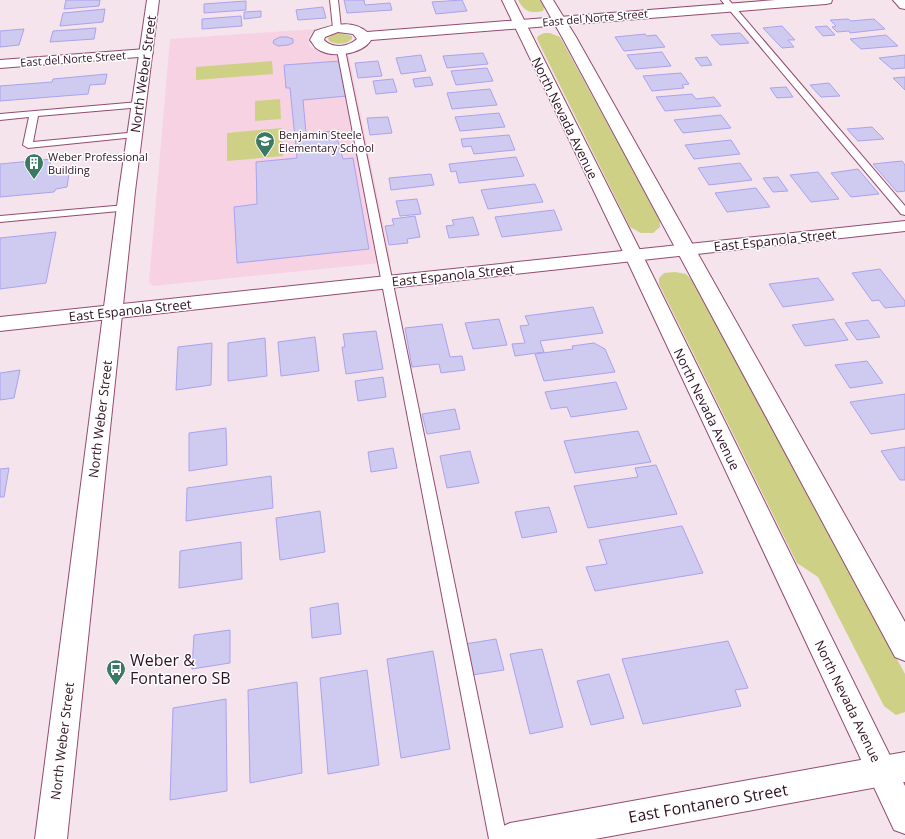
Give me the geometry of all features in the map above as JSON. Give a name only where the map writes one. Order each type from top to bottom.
[{"type":"street","name":"North Weber Street","points":[[51,839],[113,312],[153,0]]},
{"type":"street","name":"North Nevada Avenue","points":[[508,0],[634,256],[894,769],[905,819]]},
{"type":"street","points":[[547,0],[560,20],[905,648]]},
{"type":"street","name":"East del Norte Street","points":[[341,50],[322,46],[317,40],[318,37],[325,31],[337,28],[357,30],[364,36],[519,24],[728,4],[826,0]]},
{"type":"street","points":[[900,0],[905,5]]},
{"type":"street","points":[[341,50],[361,43],[364,36]]},
{"type":"street","name":"East del Norte Street","points":[[0,64],[146,53]]},
{"type":"street","name":"East Espanola Street","points":[[0,324],[905,226]]},
{"type":"street","name":"East Fontanero Street","points":[[510,839],[894,769]]},
{"type":"lane","points":[[334,0],[337,28]]},
{"type":"lane","points":[[728,4],[905,212]]},
{"type":"lane","points":[[341,50],[498,839]]},
{"type":"lane","points":[[0,117],[139,105]]},
{"type":"lane","points":[[34,114],[28,145],[135,134]]},
{"type":"lane","points":[[0,219],[126,208]]},
{"type":"shaded area","name":"Benjamin Steele Elementary School","points":[[316,29],[308,39],[310,47],[325,52],[348,52],[391,262],[153,286],[149,282],[170,39]]},
{"type":"green space","points":[[518,0],[540,0],[544,7],[543,11],[528,11]]},
{"type":"green space","points":[[339,33],[352,36],[352,39],[341,44],[329,41],[328,38]]},
{"type":"green space","points":[[544,33],[550,33],[560,37],[660,220],[660,227],[653,233],[641,233],[630,227],[537,39],[538,36]]},
{"type":"green space","points":[[272,61],[273,74],[196,80],[196,67]]},
{"type":"green space","points":[[280,99],[281,119],[255,121],[255,101]]},
{"type":"green space","points":[[282,128],[283,156],[227,161],[227,133]]},
{"type":"green space","points":[[675,272],[686,274],[693,281],[905,674],[905,712],[896,715],[884,706],[818,577],[797,563],[659,284],[659,278],[664,273]]},
{"type":"building","points":[[66,0],[100,0],[99,6],[64,9]]},
{"type":"building","points":[[344,0],[364,0],[365,5],[390,3],[392,10],[347,13]]},
{"type":"building","points":[[462,0],[467,11],[436,14],[432,2]]},
{"type":"building","points":[[246,1],[246,10],[204,13],[204,4]]},
{"type":"building","points":[[323,7],[326,18],[298,20],[296,10]]},
{"type":"building","points":[[105,9],[103,22],[60,26],[63,13]]},
{"type":"building","points":[[261,11],[261,17],[244,19],[244,12]]},
{"type":"building","points":[[241,16],[242,26],[202,29],[202,19]]},
{"type":"building","points":[[848,19],[851,21],[874,19],[885,29],[850,33],[849,31],[837,32],[832,27],[836,26],[830,20]]},
{"type":"building","points":[[782,26],[795,40],[788,40],[794,47],[782,48],[763,28]]},
{"type":"building","points":[[827,26],[835,35],[823,36],[815,27]]},
{"type":"building","points":[[96,28],[94,39],[50,42],[53,31]]},
{"type":"building","points":[[24,29],[19,45],[0,47],[0,31]]},
{"type":"building","points":[[740,33],[749,43],[720,45],[711,35]]},
{"type":"building","points":[[645,34],[647,36],[656,35],[665,47],[624,51],[615,37]]},
{"type":"building","points":[[886,35],[898,46],[861,49],[850,39]]},
{"type":"building","points":[[280,37],[293,39],[293,43],[278,46],[273,43],[274,40]]},
{"type":"building","points":[[662,52],[671,66],[636,69],[627,55]]},
{"type":"building","points":[[483,53],[488,64],[447,68],[443,56]]},
{"type":"building","points":[[421,55],[426,71],[401,74],[396,58]]},
{"type":"building","points":[[905,55],[905,68],[892,69],[879,58]]},
{"type":"building","points":[[707,57],[712,65],[701,66],[695,58]]},
{"type":"building","points":[[340,61],[347,96],[303,100],[306,133],[335,131],[343,159],[353,158],[369,249],[237,263],[234,207],[257,204],[256,162],[297,158],[290,88],[286,88],[284,65]]},
{"type":"building","points":[[378,61],[382,76],[358,78],[355,63]]},
{"type":"building","points":[[487,68],[493,81],[456,85],[451,71]]},
{"type":"building","points":[[681,73],[689,84],[682,85],[684,88],[652,91],[643,76]]},
{"type":"building","points":[[107,74],[105,84],[90,85],[88,94],[0,101],[0,86],[52,82],[53,79]]},
{"type":"building","points":[[430,77],[433,85],[415,87],[413,79]]},
{"type":"building","points":[[905,77],[905,90],[893,78]]},
{"type":"building","points":[[393,79],[397,92],[376,94],[373,81]]},
{"type":"building","points":[[829,83],[840,96],[821,97],[810,85]]},
{"type":"building","points":[[786,87],[793,97],[777,98],[770,88]]},
{"type":"building","points":[[490,89],[497,105],[452,109],[447,93]]},
{"type":"building","points":[[692,94],[696,99],[714,97],[721,106],[665,111],[656,97]]},
{"type":"building","points":[[499,113],[505,127],[460,131],[455,117]]},
{"type":"building","points":[[721,115],[731,128],[683,133],[674,120]]},
{"type":"building","points":[[388,117],[392,133],[370,135],[367,118]]},
{"type":"building","points":[[872,127],[884,139],[858,141],[847,129]]},
{"type":"building","points":[[509,135],[515,150],[474,154],[471,146],[463,147],[461,139]]},
{"type":"building","points":[[731,140],[740,154],[694,159],[685,145]]},
{"type":"building","points":[[516,157],[524,176],[459,183],[456,171],[451,172],[449,164]]},
{"type":"building","name":"Weber Professional Building","points":[[52,159],[49,167],[61,173],[69,174],[67,187],[56,189],[54,192],[0,197],[0,164]]},
{"type":"building","points":[[902,161],[905,165],[905,191],[897,192],[873,164]]},
{"type":"building","points":[[740,163],[752,180],[709,185],[698,168]]},
{"type":"building","points":[[858,169],[879,194],[851,197],[831,173]]},
{"type":"building","points":[[818,172],[839,199],[811,202],[790,175]]},
{"type":"building","points":[[431,174],[434,185],[391,190],[389,178]]},
{"type":"building","points":[[778,177],[788,191],[773,192],[763,178]]},
{"type":"building","points":[[535,184],[543,202],[488,209],[481,190]]},
{"type":"building","points":[[756,188],[770,207],[727,212],[715,193]]},
{"type":"building","points":[[417,199],[421,214],[400,216],[396,201]]},
{"type":"building","points":[[554,210],[562,230],[502,237],[495,217]]},
{"type":"building","points":[[415,216],[420,237],[407,239],[408,243],[389,245],[385,226],[394,225],[392,219]]},
{"type":"building","points":[[473,217],[479,235],[449,238],[446,226],[454,225],[452,220]]},
{"type":"building","points":[[56,232],[46,283],[0,289],[0,238]]},
{"type":"building","points":[[880,269],[905,301],[905,306],[885,308],[879,300],[872,301],[852,273]]},
{"type":"building","points":[[818,278],[834,300],[783,307],[769,284]]},
{"type":"building","points":[[593,307],[603,333],[540,341],[544,352],[515,356],[512,344],[525,343],[520,326],[529,325],[525,316]]},
{"type":"building","points":[[499,319],[507,345],[473,349],[465,323]]},
{"type":"building","points":[[834,319],[848,340],[805,346],[792,325]]},
{"type":"building","points":[[868,320],[880,337],[857,340],[845,323]]},
{"type":"building","points":[[442,324],[450,357],[462,356],[465,370],[441,373],[439,364],[412,367],[405,328]]},
{"type":"building","points":[[376,331],[383,369],[346,374],[342,347],[345,347],[343,334]]},
{"type":"building","points":[[315,337],[319,371],[281,376],[278,342]]},
{"type":"building","points":[[265,338],[267,376],[228,381],[228,343]]},
{"type":"building","points":[[212,343],[211,385],[176,390],[178,347]]},
{"type":"building","points":[[594,343],[605,349],[615,372],[544,381],[535,354],[573,349],[572,346]]},
{"type":"building","points":[[867,361],[883,383],[850,388],[835,365]]},
{"type":"building","points":[[20,370],[14,398],[0,400],[0,373]]},
{"type":"building","points":[[383,377],[386,397],[358,401],[355,381]]},
{"type":"building","points":[[616,382],[627,409],[571,417],[567,407],[551,409],[545,392]]},
{"type":"building","points":[[905,394],[905,429],[871,434],[850,402]]},
{"type":"building","points":[[455,409],[460,429],[427,434],[422,414]]},
{"type":"building","points":[[226,428],[227,465],[189,471],[189,433]]},
{"type":"building","points":[[638,431],[651,462],[575,473],[564,441]]},
{"type":"building","points":[[905,447],[905,480],[900,480],[881,451]]},
{"type":"building","points":[[393,448],[397,468],[371,472],[368,452]]},
{"type":"building","points":[[470,451],[479,483],[447,488],[440,456]]},
{"type":"building","points":[[656,465],[677,514],[588,528],[574,486],[638,477],[635,468]]},
{"type":"building","points":[[9,468],[4,497],[0,497],[0,469]]},
{"type":"building","points":[[271,476],[273,508],[186,521],[187,488]]},
{"type":"building","points":[[549,507],[557,532],[522,538],[515,512]]},
{"type":"building","points":[[320,511],[325,552],[280,560],[276,518]]},
{"type":"building","points":[[682,526],[703,573],[595,591],[586,567],[607,564],[599,540]]},
{"type":"building","points":[[241,542],[242,579],[179,588],[180,551]]},
{"type":"building","points":[[338,603],[341,634],[312,638],[310,608]]},
{"type":"building","points":[[230,630],[230,663],[192,669],[194,635]]},
{"type":"building","points":[[496,639],[504,670],[472,675],[465,644]]},
{"type":"building","points":[[728,641],[748,688],[735,690],[741,706],[643,724],[622,659]]},
{"type":"building","points":[[542,649],[563,727],[530,734],[510,654]]},
{"type":"building","points":[[433,651],[450,749],[401,758],[387,659]]},
{"type":"building","points":[[367,670],[379,765],[328,774],[320,678]]},
{"type":"building","points":[[609,674],[624,718],[591,725],[577,681]]},
{"type":"building","points":[[297,682],[302,773],[250,783],[248,690]]},
{"type":"building","points":[[226,699],[227,791],[170,800],[173,708]]},
{"type":"place","name":"Benjamin Steele Elementary School","points":[[265,158]]},
{"type":"place","name":"Weber Professional Building","points":[[34,180]]},
{"type":"place","name":"Weber & Fontanero SB","points":[[116,686]]}]
